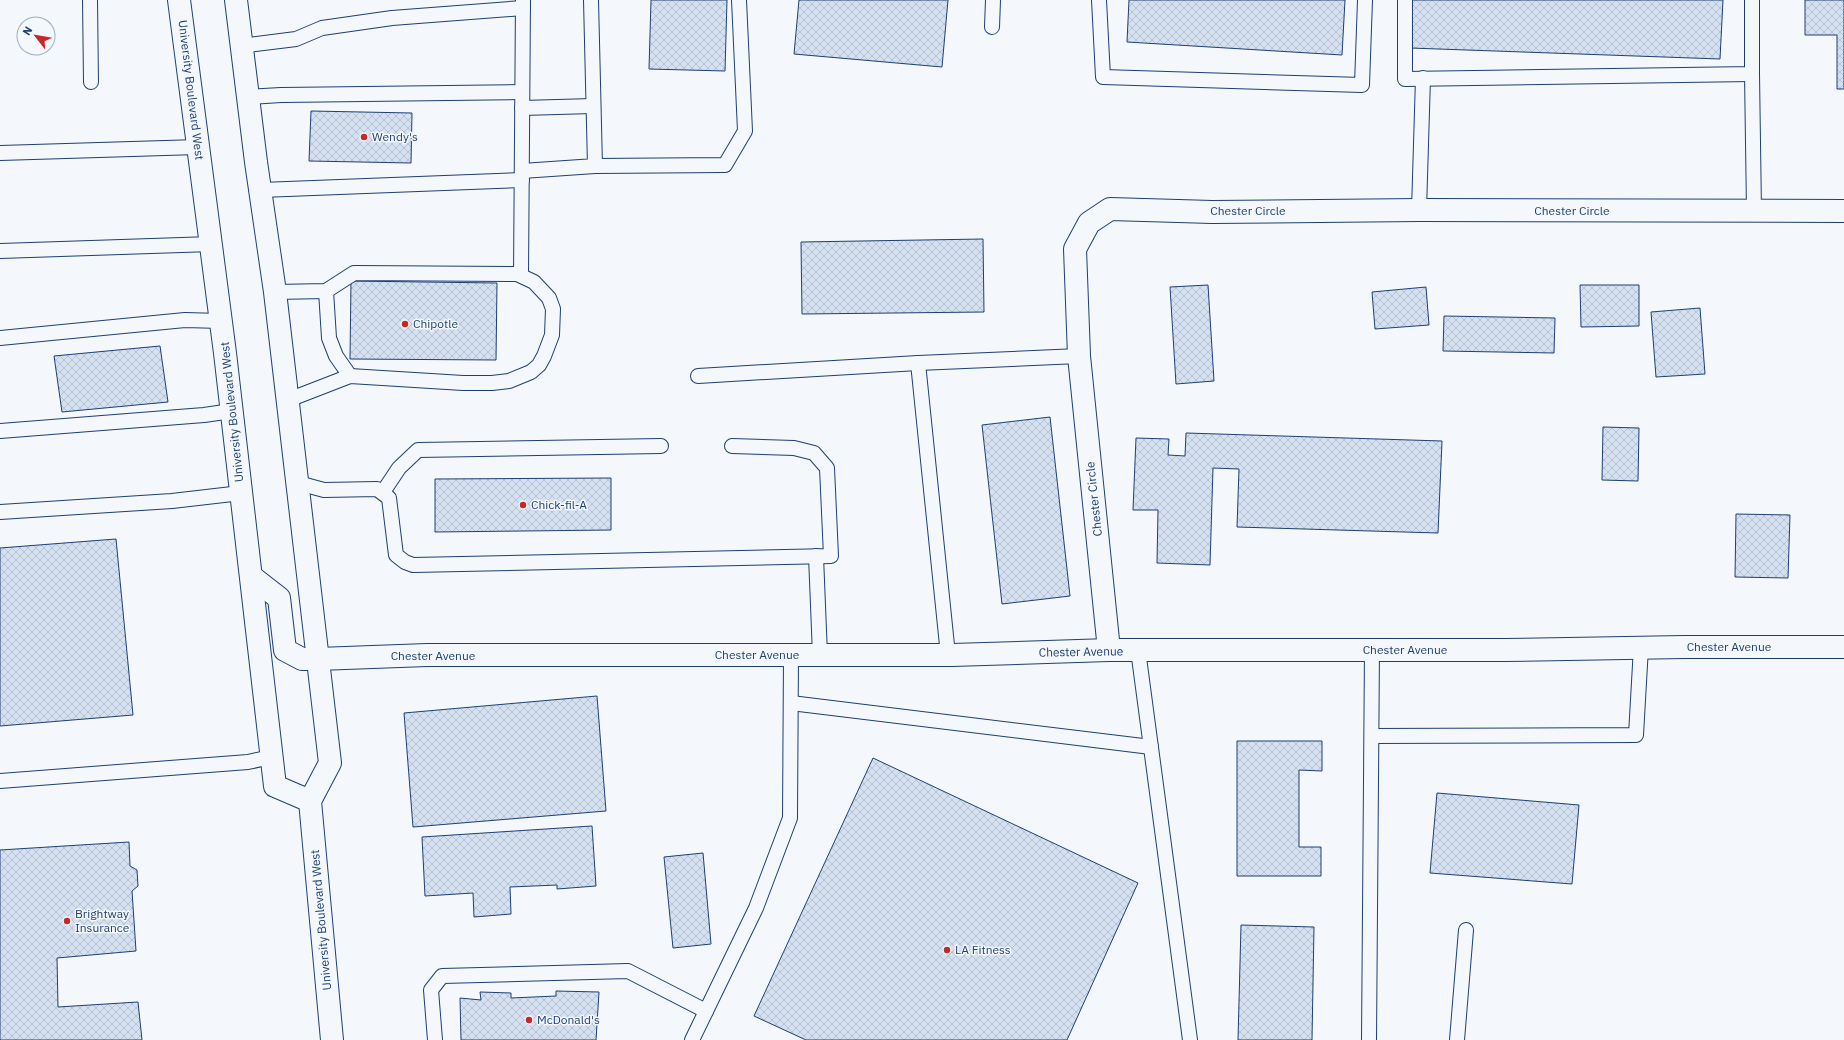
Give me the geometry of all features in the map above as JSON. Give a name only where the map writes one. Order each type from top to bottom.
[{"type":"street","name":"University Boulevard West","points":[[179,0],[212,244],[252,577],[275,786],[310,801],[332,1040]]},
{"type":"street","points":[[236,0],[240,46],[275,292],[330,762],[310,801]]},
{"type":"street","name":"Chester Circle","points":[[1109,650],[1079,356],[1075,249],[1090,223],[1110,209],[1212,212],[1419,210],[1844,211]]},
{"type":"street","name":"Chester Avenue","points":[[252,577],[279,598],[285,650],[302,659],[427,655],[948,655],[1109,650],[1372,650],[1641,647],[1844,648]]},
{"type":"lane","points":[[90,0],[91,82]]},
{"type":"lane","points":[[592,0],[594,166]]},
{"type":"lane","points":[[261,190],[522,176],[594,166],[725,165],[745,131],[739,0]]},
{"type":"lane","points":[[992,27],[993,0]]},
{"type":"lane","points":[[1099,0],[1102,77],[1362,85],[1365,0]]},
{"type":"lane","points":[[1405,0],[1405,78],[1752,74]]},
{"type":"lane","points":[[1752,0],[1754,211]]},
{"type":"lane","points":[[240,46],[296,39],[322,28],[392,18],[523,4],[521,275]]},
{"type":"lane","points":[[1419,210],[1423,78]]},
{"type":"lane","points":[[248,97],[281,95],[522,92]]},
{"type":"lane","points":[[522,108],[593,106]]},
{"type":"lane","points":[[0,153],[198,147]]},
{"type":"lane","points":[[0,251],[212,244]]},
{"type":"lane","points":[[275,292],[326,290],[354,274],[498,273],[521,275],[534,282],[549,298],[553,309],[552,335],[546,352],[539,365],[531,372],[509,381],[492,383],[463,383],[350,376],[288,400]]},
{"type":"lane","points":[[326,290],[329,338],[336,356],[350,376]]},
{"type":"lane","points":[[0,338],[185,320],[221,321]]},
{"type":"lane","points":[[698,376],[918,363],[1079,356]]},
{"type":"lane","points":[[918,363],[948,655]]},
{"type":"lane","points":[[0,431],[196,416],[232,411]]},
{"type":"lane","points":[[383,492],[399,468],[418,450],[661,446]]},
{"type":"lane","points":[[298,483],[324,490],[377,489],[383,492],[390,498],[396,555],[405,562],[413,565],[831,556],[827,468],[814,453],[794,448],[732,446]]},
{"type":"lane","points":[[0,512],[172,501],[241,493]]},
{"type":"lane","points":[[816,556],[820,655]]},
{"type":"lane","points":[[1372,736],[1636,735],[1641,647]]},
{"type":"lane","points":[[1138,650],[1190,1040]]},
{"type":"lane","points":[[1369,1040],[1372,650]]},
{"type":"lane","points":[[692,1040],[756,908],[790,818],[791,656]]},
{"type":"lane","points":[[791,703],[1151,747]]},
{"type":"lane","points":[[0,781],[248,762],[271,757]]},
{"type":"lane","points":[[1457,1040],[1466,930]]},
{"type":"lane","points":[[435,1040],[431,990],[442,976],[628,971],[706,1010]]},
{"type":"building","points":[[651,0],[727,0],[725,71],[649,69]]},
{"type":"building","points":[[799,0],[948,0],[942,67],[794,54]]},
{"type":"building","points":[[1129,0],[1345,0],[1342,55],[1127,42]]},
{"type":"building","points":[[1412,0],[1723,0],[1720,59],[1410,48]]},
{"type":"building","points":[[1805,0],[1844,0],[1844,89],[1837,89],[1837,35],[1805,35]]},
{"type":"building","points":[[311,111],[412,113],[411,163],[309,161]]},
{"type":"building","points":[[983,239],[984,312],[802,314],[801,242]]},
{"type":"building","points":[[351,281],[497,283],[496,360],[350,359]]},
{"type":"building","points":[[1208,285],[1214,381],[1176,384],[1170,287]]},
{"type":"building","points":[[1580,285],[1639,285],[1639,326],[1581,327]]},
{"type":"building","points":[[1426,287],[1429,325],[1375,329],[1372,292]]},
{"type":"building","points":[[1700,308],[1705,374],[1656,377],[1651,312]]},
{"type":"building","points":[[1444,316],[1555,318],[1554,353],[1443,351]]},
{"type":"building","points":[[160,346],[168,402],[62,412],[54,356]]},
{"type":"building","points":[[1050,417],[1070,596],[1002,604],[982,425]]},
{"type":"building","points":[[1603,427],[1639,428],[1638,481],[1602,480]]},
{"type":"building","points":[[1186,433],[1442,441],[1438,533],[1237,527],[1239,469],[1213,468],[1210,565],[1157,563],[1158,510],[1133,510],[1136,438],[1169,439],[1168,455],[1185,456]]},
{"type":"building","name":"Chick-fil-A","points":[[611,478],[611,530],[435,532],[435,479]]},
{"type":"building","points":[[1736,514],[1790,515],[1788,578],[1735,577]]},
{"type":"building","points":[[116,539],[133,715],[0,726],[0,548]]},
{"type":"building","points":[[597,696],[606,811],[413,827],[404,713]]},
{"type":"building","points":[[1237,741],[1322,741],[1322,771],[1299,770],[1299,847],[1321,847],[1321,876],[1237,876]]},
{"type":"building","name":"LA Fitness","points":[[873,758],[1138,883],[1067,1040],[806,1040],[754,1016]]},
{"type":"building","points":[[1437,793],[1579,805],[1572,884],[1430,873]]},
{"type":"building","points":[[592,826],[596,886],[557,889],[557,885],[510,887],[511,914],[474,917],[473,893],[425,896],[422,837]]},
{"type":"building","name":"Brightway Insurance","points":[[129,842],[130,866],[137,870],[138,886],[132,891],[136,951],[57,958],[58,1007],[138,1002],[142,1040],[0,1040],[0,850]]},
{"type":"building","points":[[703,853],[711,944],[673,948],[664,857]]},
{"type":"building","points":[[1241,925],[1314,927],[1312,1040],[1238,1040]]},
{"type":"building","name":"McDonald's","points":[[556,991],[599,992],[596,1040],[461,1040],[460,998],[481,1000],[480,992],[511,993],[511,998],[556,996]]},
{"type":"place","name":"Wendy's","points":[[364,137]]},
{"type":"place","name":"Chipotle","points":[[405,324]]},
{"type":"place","name":"Chick-fil-A","points":[[523,505]]},
{"type":"place","name":"Brightway Insurance","points":[[67,921]]},
{"type":"place","name":"LA Fitness","points":[[947,950]]},
{"type":"place","name":"McDonald's","points":[[529,1020]]}]
